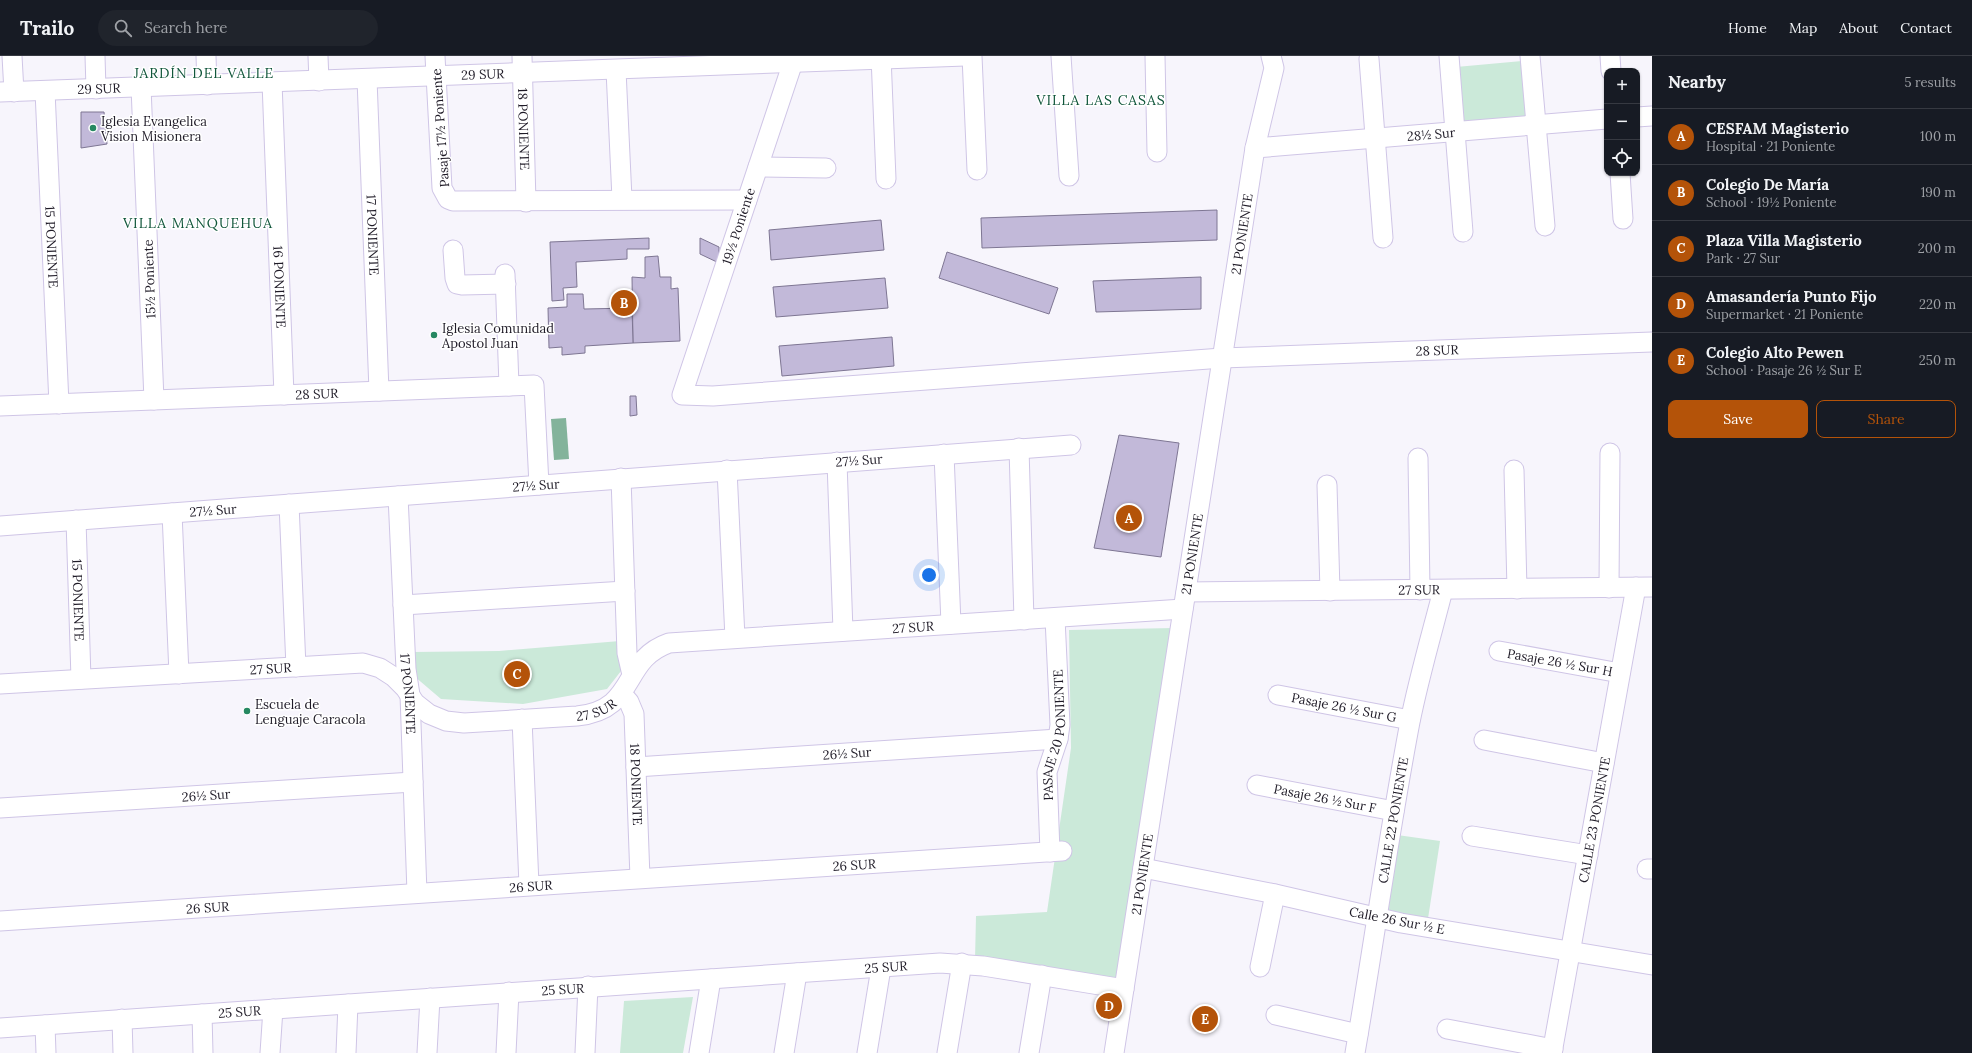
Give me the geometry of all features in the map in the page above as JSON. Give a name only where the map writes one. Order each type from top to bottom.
[{"type":"street","points":[[7,92],[12,56]]},
{"type":"street","points":[[95,56],[96,89]]},
{"type":"street","points":[[206,56],[207,85]]},
{"type":"street","points":[[318,56],[319,81]]},
{"type":"street","name":"Pasaje 17½ Poniente","points":[[436,56],[442,188],[448,199],[460,202],[526,202]]},
{"type":"street","name":"29 SUR","points":[[7,92],[436,76],[522,65],[616,70],[657,62],[965,56]]},
{"type":"street","points":[[972,56],[977,170]]},
{"type":"street","points":[[1061,56],[1068,176]]},
{"type":"street","points":[[1155,56],[1157,152]]},
{"type":"street","name":"21 PONIENTE","points":[[1114,1053],[1255,148],[1274,68],[1271,56]]},
{"type":"street","points":[[1449,56],[1463,232]]},
{"type":"street","points":[[1530,56],[1545,226]]},
{"type":"street","points":[[1610,56],[1611,68]]},
{"type":"street","points":[[881,58],[886,179]]},
{"type":"street","points":[[1369,59],[1383,238]]},
{"type":"street","name":"19½ Poniente","points":[[682,395],[793,60]]},
{"type":"street","name":"18 PONIENTE","points":[[522,65],[526,202]]},
{"type":"street","points":[[616,70],[622,199]]},
{"type":"street","name":"17 PONIENTE","points":[[367,79],[379,391]]},
{"type":"street","name":"16 PONIENTE","points":[[272,82],[284,395]]},
{"type":"street","name":"15½ Poniente","points":[[141,87],[154,400]]},
{"type":"street","name":"15 PONIENTE","points":[[45,91],[59,404]]},
{"type":"street","points":[[1640,117],[1652,116]]},
{"type":"street","name":"28½ Sur","points":[[1255,148],[1604,119]]},
{"type":"street","points":[[758,167],[826,168]]},
{"type":"street","points":[[1620,176],[1623,219]]},
{"type":"street","points":[[526,202],[622,199],[747,200]]},
{"type":"street","points":[[453,250],[455,278],[457,284],[462,285],[505,279],[509,386]]},
{"type":"street","name":"28 SUR","points":[[682,395],[713,396],[1222,358],[1652,342]]},
{"type":"street","name":"28 SUR","points":[[0,406],[534,385],[539,485]]},
{"type":"street","name":"27½ Sur","points":[[0,526],[1071,445]]},
{"type":"street","points":[[1019,448],[1024,620]]},
{"type":"street","points":[[1609,588],[1610,453]]},
{"type":"street","points":[[944,454],[951,624]]},
{"type":"street","points":[[1418,458],[1420,590]]},
{"type":"street","points":[[837,462],[843,631]]},
{"type":"street","points":[[727,470],[735,638]]},
{"type":"street","points":[[1514,470],[1517,589]]},
{"type":"street","points":[[622,478],[627,653],[632,675]]},
{"type":"street","points":[[1327,485],[1330,592]]},
{"type":"street","name":"17 PONIENTE","points":[[398,496],[403,605],[410,695],[417,892]]},
{"type":"street","points":[[289,504],[296,667]]},
{"type":"street","points":[[172,513],[179,674]]},
{"type":"street","name":"15 PONIENTE","points":[[76,520],[81,679]]},
{"type":"street","name":"27 SUR","points":[[0,684],[353,663],[372,665],[394,677],[422,709],[446,722],[464,723],[589,714],[609,706],[622,694],[632,675],[646,656],[662,646],[677,642],[1055,618],[1184,600],[1330,592],[1644,587]]},
{"type":"street","name":"CALLE 23 PONIENTE","points":[[1552,1051],[1620,673],[1644,587]]},
{"type":"street","points":[[403,605],[625,590]]},
{"type":"street","name":"CALLE 22 PONIENTE","points":[[1355,1053],[1410,720],[1443,590]]},
{"type":"street","name":"PASAJE 20 PONIENTE","points":[[1055,618],[1060,725],[1058,739],[1047,772],[1056,851]]},
{"type":"street","name":"Pasaje 26 ½ Sur H","points":[[1499,651],[1620,673]]},
{"type":"street","name":"18 PONIENTE","points":[[622,694],[629,702],[634,714],[640,878]]},
{"type":"street","name":"Pasaje 26 ½ Sur G","points":[[1278,695],[1410,720]]},
{"type":"street","points":[[522,719],[528,885]]},
{"type":"street","name":"26½ Sur","points":[[636,767],[1058,739]]},
{"type":"street","points":[[1484,740],[1604,763]]},
{"type":"street","name":"26½ Sur","points":[[0,808],[413,782]]},
{"type":"street","name":"Pasaje 26 ½ Sur F","points":[[1256,785],[1394,811]]},
{"type":"street","points":[[1472,836],[1588,855]]},
{"type":"street","name":"26 SUR","points":[[0,921],[417,892],[1056,851]]},
{"type":"street","name":"Calle 26 Sur ½ E","points":[[1143,868],[1275,894],[1377,918],[1652,965]]},
{"type":"street","points":[[1260,967],[1275,894]]},
{"type":"street","points":[[947,1053],[962,963]]},
{"type":"street","name":"25 SUR","points":[[0,1028],[588,986],[962,963],[1124,989]]},
{"type":"street","points":[[867,1053],[881,968]]},
{"type":"street","points":[[784,1053],[797,973]]},
{"type":"street","points":[[1029,1053],[1042,975]]},
{"type":"street","points":[[699,1053],[710,979]]},
{"type":"street","points":[[585,1053],[588,986]]},
{"type":"street","points":[[506,1053],[509,992]]},
{"type":"street","points":[[427,1053],[430,998]]},
{"type":"street","points":[[346,1053],[348,1004]]},
{"type":"street","points":[[270,1053],[273,1009]]},
{"type":"street","points":[[202,1014],[202,1053]]},
{"type":"street","points":[[1276,1015],[1358,1034]]},
{"type":"street","points":[[122,1019],[123,1053]]},
{"type":"street","points":[[45,1025],[46,1053]]},
{"type":"street","points":[[1447,1029],[1552,1051]]},
{"type":"shaded area","points":[[1522,61],[1526,119],[1462,124],[1456,67]]},
{"type":"shaded area","points":[[566,418],[569,459],[554,460],[551,419]]},
{"type":"shaded area","points":[[1174,628],[1117,979],[975,960],[976,916],[1047,912],[1071,748],[1069,630]]},
{"type":"shaded area","points":[[620,641],[621,671],[607,689],[523,704],[441,699],[414,676],[413,652],[499,651]]},
{"type":"shaded area","points":[[1390,834],[1440,841],[1427,925],[1380,917]]},
{"type":"shaded area","points":[[693,997],[683,1053],[620,1053],[624,1001]]},
{"type":"building","name":"Iglesia Evangelica Vision Misionera","points":[[81,112],[104,112],[107,144],[81,148]]},
{"type":"building","points":[[1217,210],[1217,240],[982,248],[981,218]]},
{"type":"building","points":[[881,220],[884,250],[771,260],[769,230]]},
{"type":"building","points":[[649,238],[649,249],[627,249],[627,259],[576,262],[577,287],[563,288],[564,300],[552,301],[550,242]]},
{"type":"building","points":[[700,238],[719,247],[719,263],[700,254]]},
{"type":"building","points":[[947,252],[1058,288],[1049,314],[939,278]]},
{"type":"building","points":[[658,256],[660,277],[671,277],[671,289],[678,288],[680,341],[633,343],[632,277],[645,278],[645,257]]},
{"type":"building","points":[[1201,277],[1201,309],[1096,312],[1093,281]]},
{"type":"building","points":[[885,278],[888,308],[776,317],[773,287]]},
{"type":"building","points":[[567,294],[583,294],[584,309],[632,308],[633,343],[585,346],[585,353],[562,355],[562,347],[549,348],[548,308],[567,307]]},
{"type":"building","points":[[892,337],[894,366],[782,376],[779,346]]},
{"type":"building","points":[[630,396],[636,396],[637,415],[630,416]]},
{"type":"building","points":[[1119,435],[1179,443],[1161,557],[1094,548]]},
{"type":"place","name":"Iglesia Evangelica Vision Misionera","points":[[93,128]]},
{"type":"place","name":"Colegio De María","points":[[624,303]]},
{"type":"place","name":"Iglesia Comunidad Apostol Juan","points":[[434,335]]},
{"type":"place","name":"CESFAM Magisterio","points":[[1129,518]]},
{"type":"place","name":"Plaza Villa Magisterio","points":[[517,674]]},
{"type":"place","name":"Escuela de Lenguaje Caracola","points":[[247,711]]},
{"type":"place","name":"Amasandería Punto Fijo","points":[[1109,1006]]},
{"type":"place","name":"Colegio Alto Pewen","points":[[1205,1019]]},
{"type":"district","name":"JARDÍN DEL VALLE","points":[[204,73]]},
{"type":"district","name":"VILLA LAS CASAS","points":[[1101,100]]},
{"type":"district","name":"VILLA MANQUEHUA","points":[[198,223]]}]
